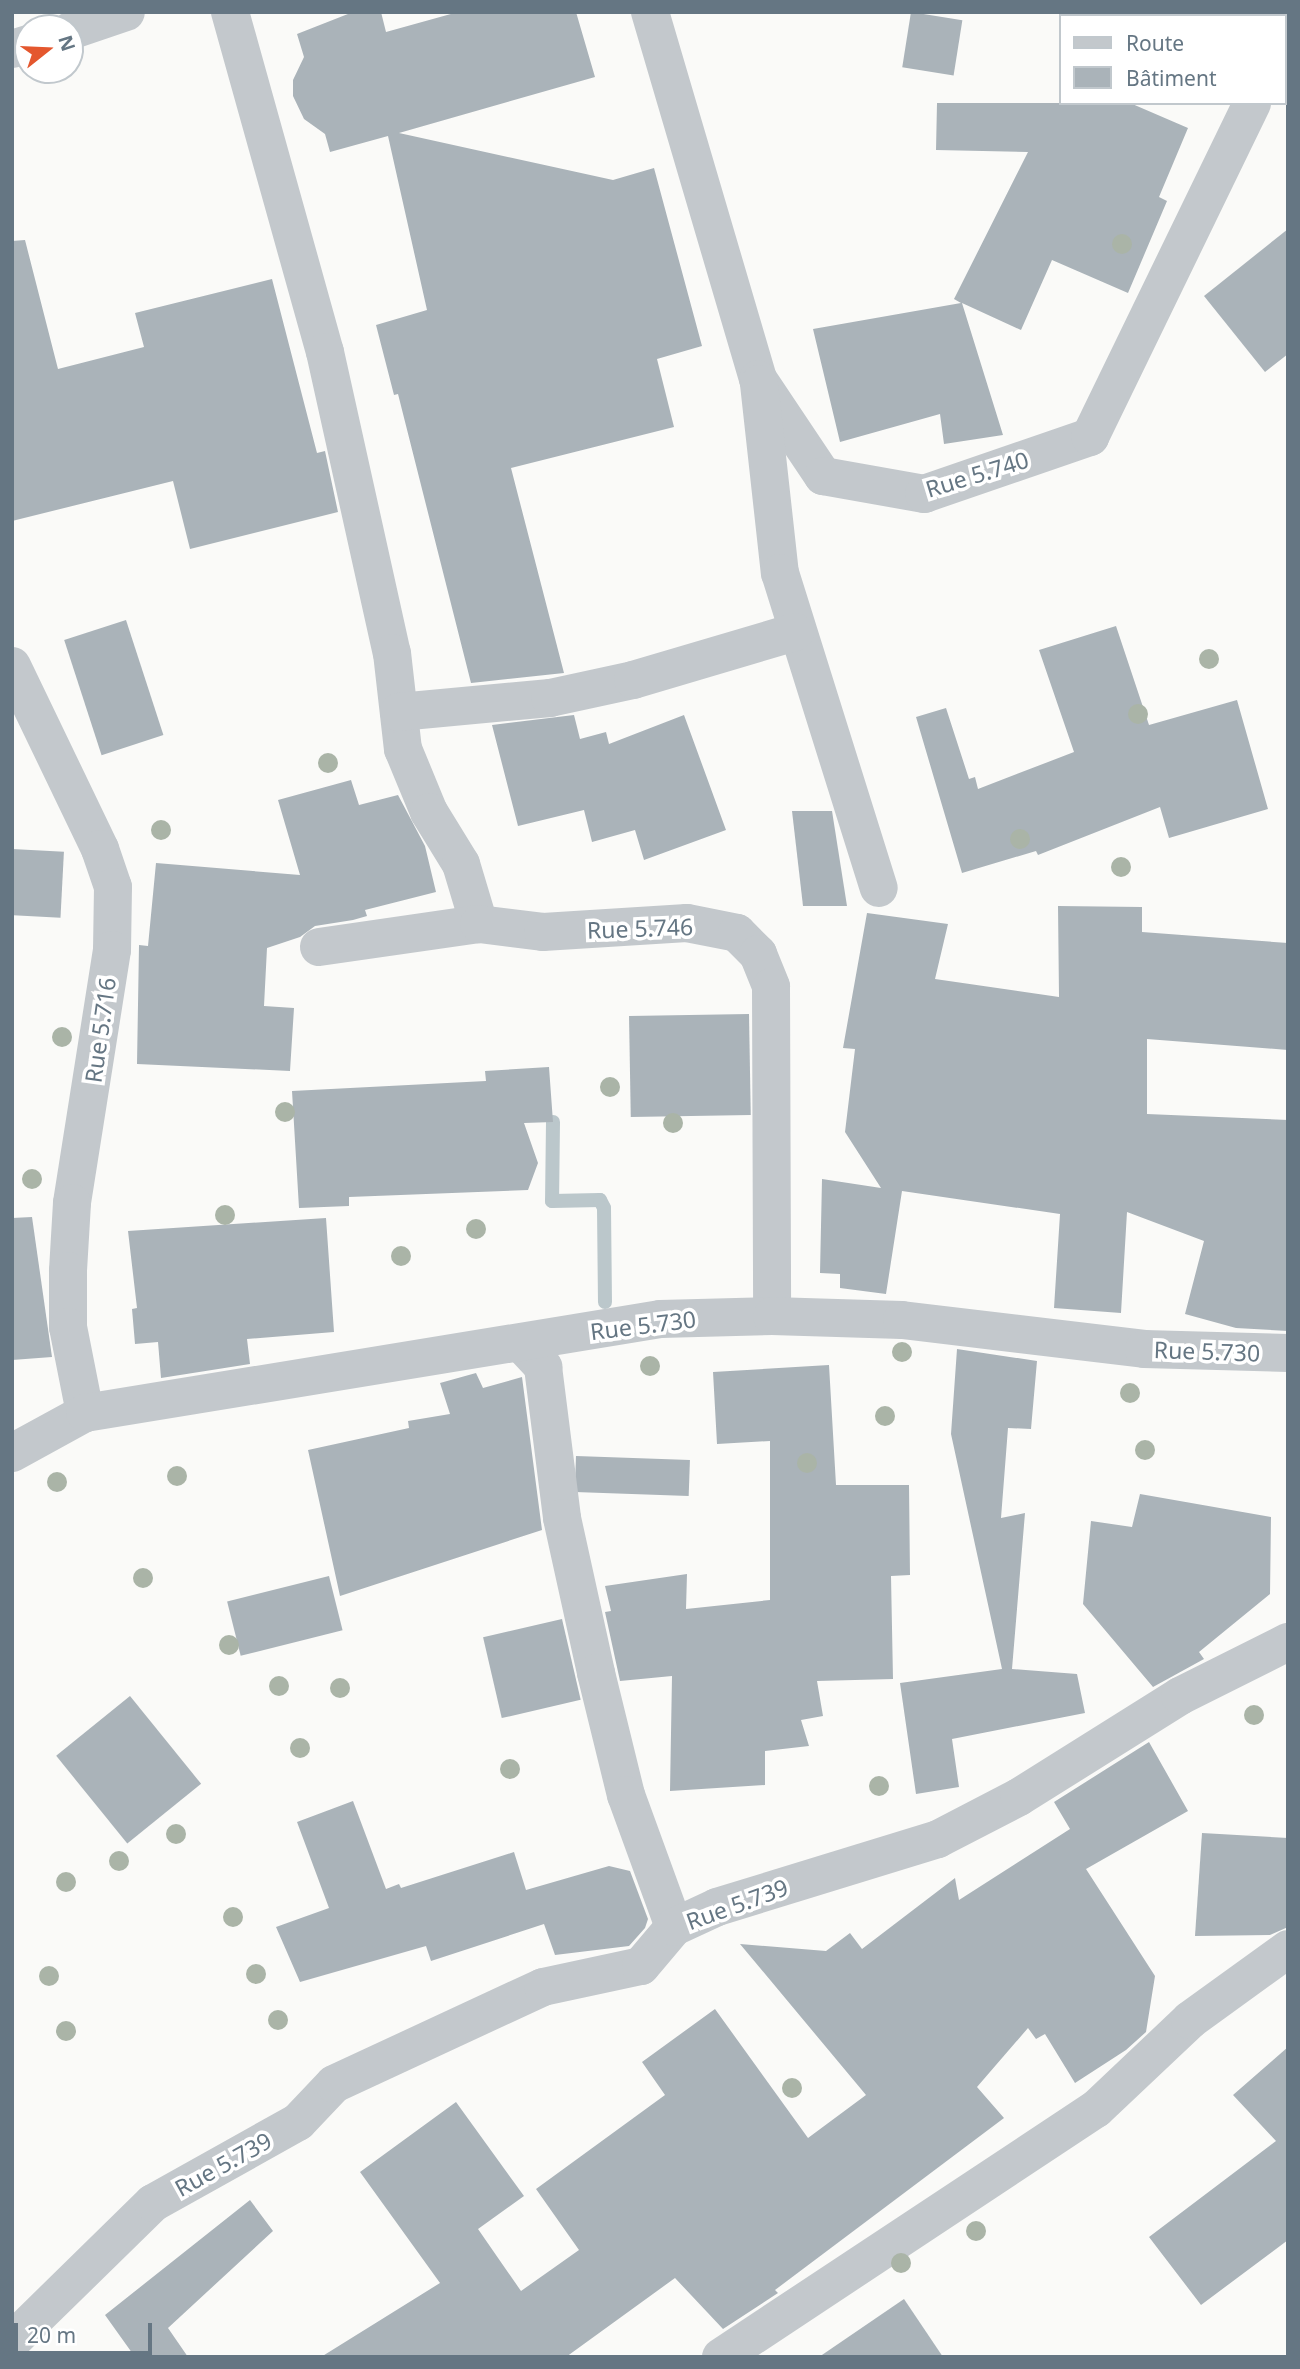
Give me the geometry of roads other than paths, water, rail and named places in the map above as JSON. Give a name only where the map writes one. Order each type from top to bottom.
[{"type":"street","points":[[84,26],[127,12]]},
{"type":"street","points":[[230,12],[325,352],[392,653],[403,749],[429,812],[461,864],[478,924]]},
{"type":"street","name":"Rue 5.740","points":[[650,12],[758,379],[823,476],[924,494],[1090,437],[1251,105]]},
{"type":"street","points":[[758,379],[780,573],[795,632],[880,888]]},
{"type":"street","points":[[399,712],[550,698],[633,680],[795,632]]},
{"type":"street","name":"Rue 5.716","points":[[12,666],[100,849],[113,887],[111,950],[72,1203],[68,1271],[68,1327],[85,1413]]},
{"type":"street","name":"Rue 5.746","points":[[319,947],[478,924],[543,932],[687,923],[737,933],[758,954],[771,987],[772,1316]]},
{"type":"street","name":"Rue 5.730","points":[[12,1453],[85,1413],[660,1320],[772,1316],[916,1321],[1143,1349],[1288,1353]]},
{"type":"street","points":[[521,1343],[543,1367],[562,1518],[596,1673],[626,1795],[674,1927]]},
{"type":"street","name":"Rue 5.739","points":[[12,2341],[153,2203],[298,2122],[334,2084],[543,1987],[641,1966],[674,1927],[718,1907],[938,1839],[1019,1797],[1180,1696],[1288,1642]]},
{"type":"street","points":[[721,2357],[1096,2109],[1190,2020],[1288,1949]]},
{"type":"waterway","points":[[553,1122],[552,1201],[600,1200],[604,1208],[605,1302]]}]
